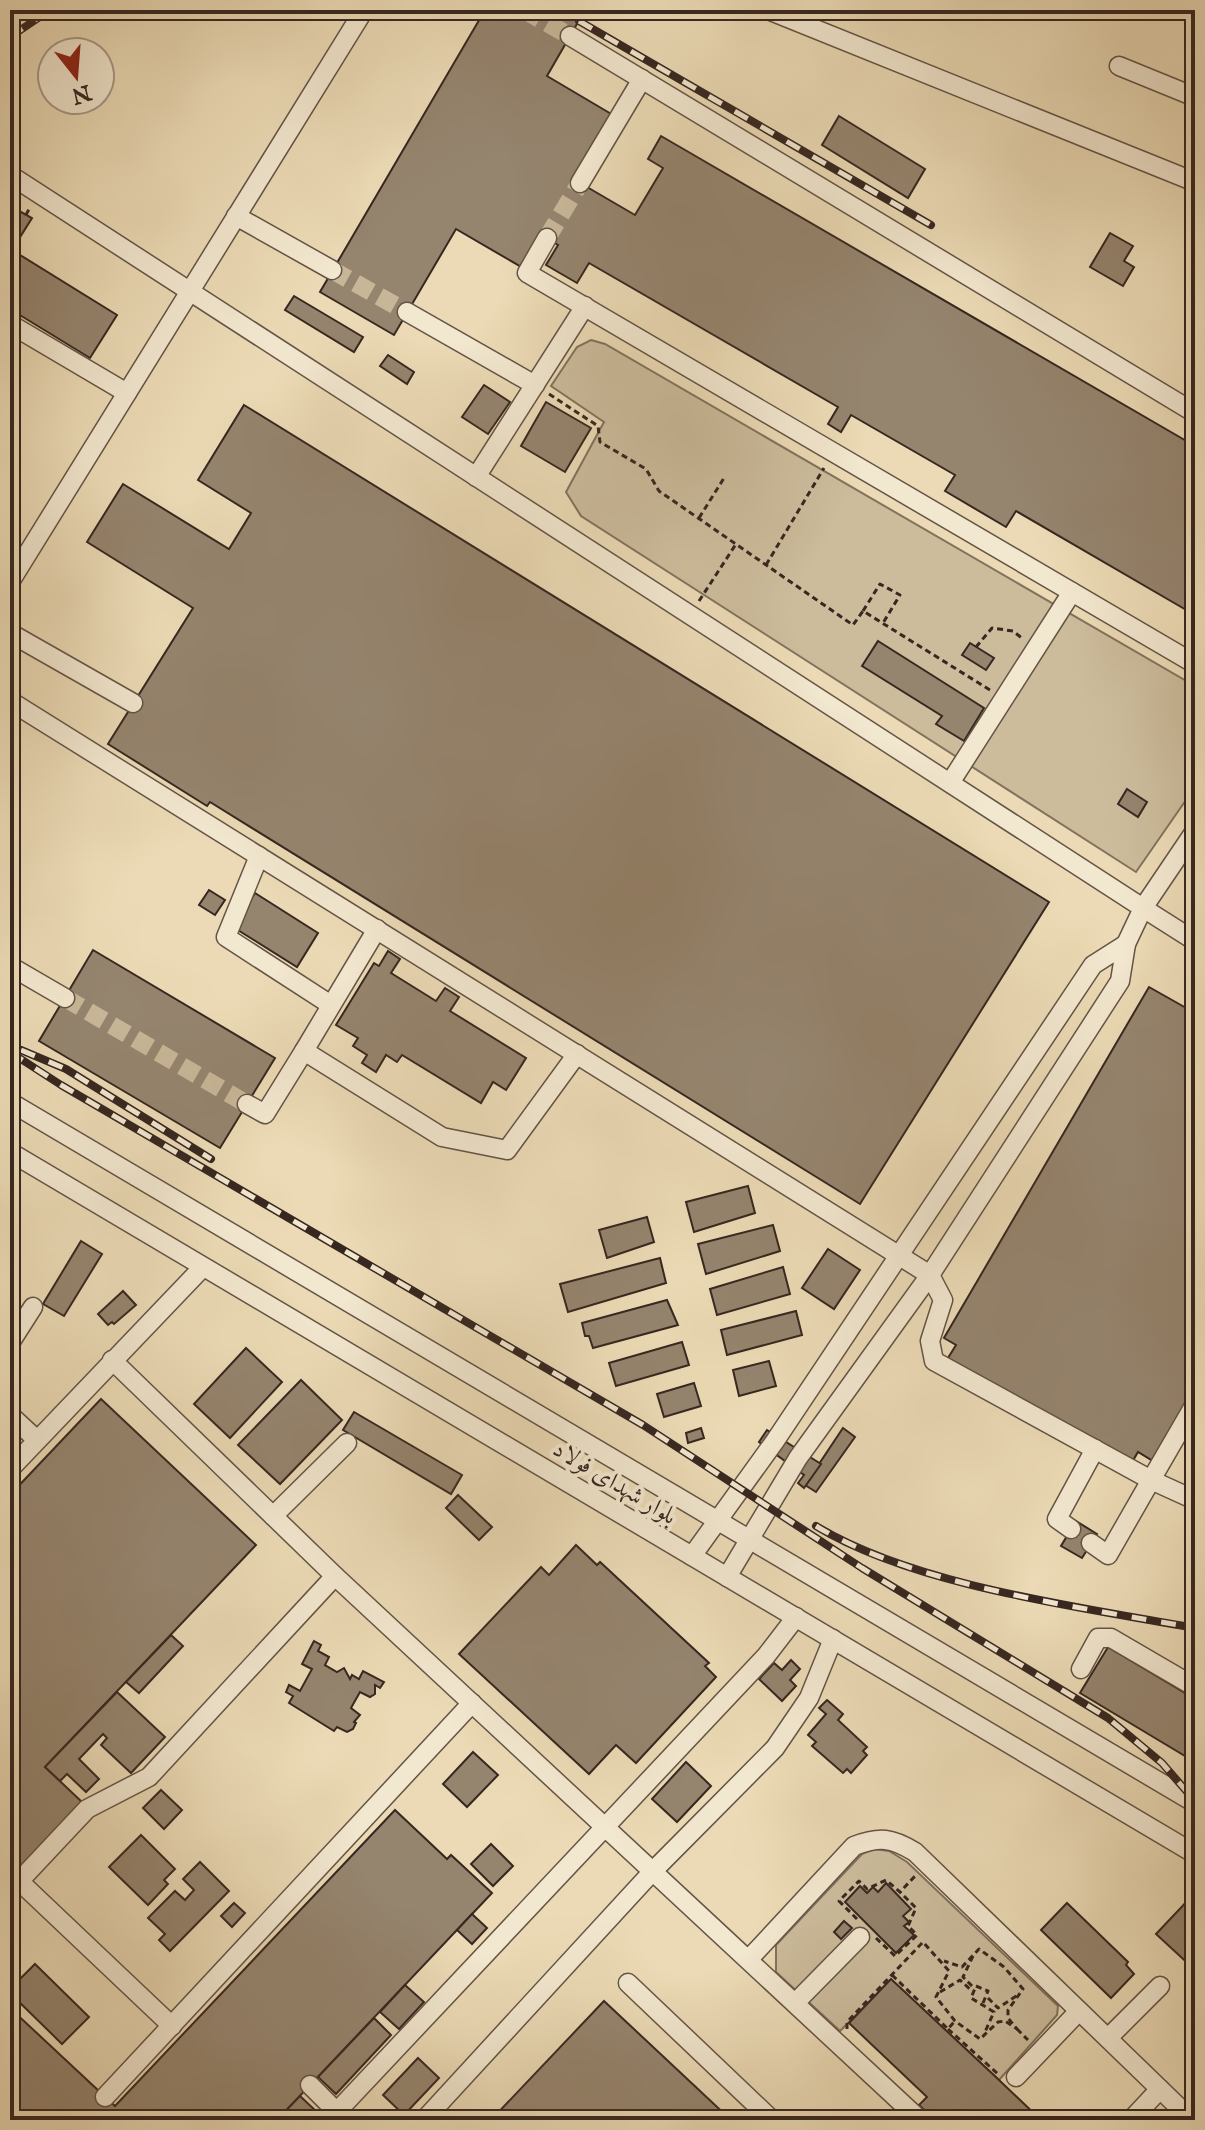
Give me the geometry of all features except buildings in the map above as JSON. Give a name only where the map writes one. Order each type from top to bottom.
[{"type":"street","points":[[10,582],[364,10]]},
{"type":"street","points":[[768,10],[1195,182]]},
{"type":"street","points":[[570,36],[1195,413]]},
{"type":"street","points":[[1119,66],[1195,97]]},
{"type":"street","points":[[580,183],[642,79]]},
{"type":"street","points":[[10,175],[1195,941]]},
{"type":"street","points":[[236,216],[332,270]]},
{"type":"street","points":[[547,238],[527,273],[1195,664]]},
{"type":"street","points":[[476,477],[585,306]]},
{"type":"street","points":[[407,312],[535,385]]},
{"type":"street","points":[[10,324],[127,393]]},
{"type":"street","points":[[950,783],[1072,592]]},
{"type":"street","points":[[10,633],[133,703]]},
{"type":"street","points":[[10,701],[930,1275],[943,1300],[930,1341],[934,1361],[1151,1480],[1195,1500]]},
{"type":"street","points":[[727,1577],[798,1458],[930,1275],[1120,981],[1126,944],[1143,908],[1195,831]]},
{"type":"street","points":[[259,856],[226,937],[331,1005]]},
{"type":"street","points":[[247,1104],[265,1114],[377,929]]},
{"type":"street","points":[[692,1556],[775,1441],[1093,965],[1126,944]]},
{"type":"street","points":[[10,966],[65,998]]},
{"type":"street","points":[[304,1051],[442,1137],[507,1150],[577,1054]]},
{"type":"street","name":"بلوار شهدای فولاد","points":[[10,1102],[1195,1803]]},
{"type":"street","name":"بلوار شهدای فولاد","points":[[10,1152],[1195,1854]]},
{"type":"street","points":[[10,1469],[203,1267]]},
{"type":"street","points":[[10,1343],[33,1307]]},
{"type":"street","points":[[112,1360],[335,1576],[796,2002],[909,2116]]},
{"type":"street","points":[[1091,1543],[1108,1555],[1195,1404]]},
{"type":"street","points":[[10,1415],[37,1440]]},
{"type":"street","points":[[273,1516],[347,1443]]},
{"type":"street","points":[[1071,1529],[1057,1519],[1095,1449]]},
{"type":"street","points":[[172,2026],[14,1886],[87,1809],[149,1777],[335,1576]]},
{"type":"street","points":[[310,2085],[337,2117],[766,1656],[796,1617]]},
{"type":"street","points":[[1081,1669],[1098,1638],[1111,1638],[1195,1687]]},
{"type":"street","points":[[424,2120],[653,1871],[775,1748],[809,1698],[833,1639]]},
{"type":"street","points":[[105,2097],[472,1703]]},
{"type":"street","points":[[749,1959],[854,1846],[875,1837],[893,1839],[927,1863],[1192,2120]]},
{"type":"street","points":[[796,2002],[864,1933]]},
{"type":"street","points":[[628,1983],[772,2120]]},
{"type":"street","points":[[1108,2038],[1160,1986]]},
{"type":"street","points":[[1016,2077],[1079,2011]]},
{"type":"street","points":[[1131,2120],[1160,2089]]},
{"type":"path","points":[[966,10],[986,19]]},
{"type":"path","points":[[535,385],[598,426],[600,442],[646,469],[659,491],[853,625],[880,584],[900,595],[883,623]]},
{"type":"path","points":[[766,565],[833,452]]},
{"type":"path","points":[[699,518],[724,478]]},
{"type":"path","points":[[689,615],[736,544]]},
{"type":"path","points":[[863,611],[1004,698]]},
{"type":"path","points":[[976,647],[992,628],[1013,631],[1035,649]]},
{"type":"path","points":[[900,1892],[927,1863]]},
{"type":"path","points":[[917,1935],[895,1956],[864,1933],[839,1901],[859,1881],[867,1889],[886,1880],[916,1908],[908,1926],[944,1961],[963,1968]]},
{"type":"path","points":[[836,2040],[847,2029],[847,2022],[923,1942]]},
{"type":"path","points":[[944,1961],[949,1977],[936,1997],[955,2021],[980,2039],[996,2021],[1006,2020],[1006,2009],[1023,1989],[1004,1967],[979,1949],[963,1968],[962,1978]]},
{"type":"path","points":[[949,1971],[953,1966]]},
{"type":"path","points":[[892,1975],[997,2074],[1016,2077]]},
{"type":"path","points":[[949,1977],[954,1981]]},
{"type":"path","points":[[940,1992],[962,1978]]},
{"type":"path","points":[[962,1978],[973,1989],[975,2002],[983,2003],[994,2012],[996,2021]]},
{"type":"path","points":[[973,1989],[985,1987],[988,1998],[998,2008],[1006,2009]]},
{"type":"path","points":[[983,2003],[988,1998]]},
{"type":"path","points":[[994,2012],[998,2008]]},
{"type":"path","points":[[948,2029],[955,2021]]},
{"type":"shaded area","points":[[591,340],[605,344],[1195,686],[1195,787],[1136,872],[581,516],[566,492],[604,422],[551,386],[577,347]]},
{"type":"shaded area","points":[[874,1849],[889,1851],[907,1862],[1058,2006],[1057,2015],[999,2080],[891,1980],[840,2031],[776,1972],[776,1945],[862,1854]]},
{"type":"tunnel","points":[[524,10],[570,36]]},
{"type":"tunnel","points":[[547,238],[580,183]]},
{"type":"tunnel","points":[[332,270],[407,312]]},
{"type":"tunnel","points":[[65,998],[247,1104]]},
{"type":"railway","points":[[10,37],[50,10]]},
{"type":"railway","points":[[579,21],[931,225]]},
{"type":"railway","points":[[21,1050],[66,1069],[211,1159]]},
{"type":"railway","points":[[10,1052],[61,1085],[643,1425],[862,1568],[1108,1718],[1162,1763],[1195,1801]]},
{"type":"railway","points":[[816,1526],[856,1547],[949,1579],[1000,1592],[1195,1628]]}]
